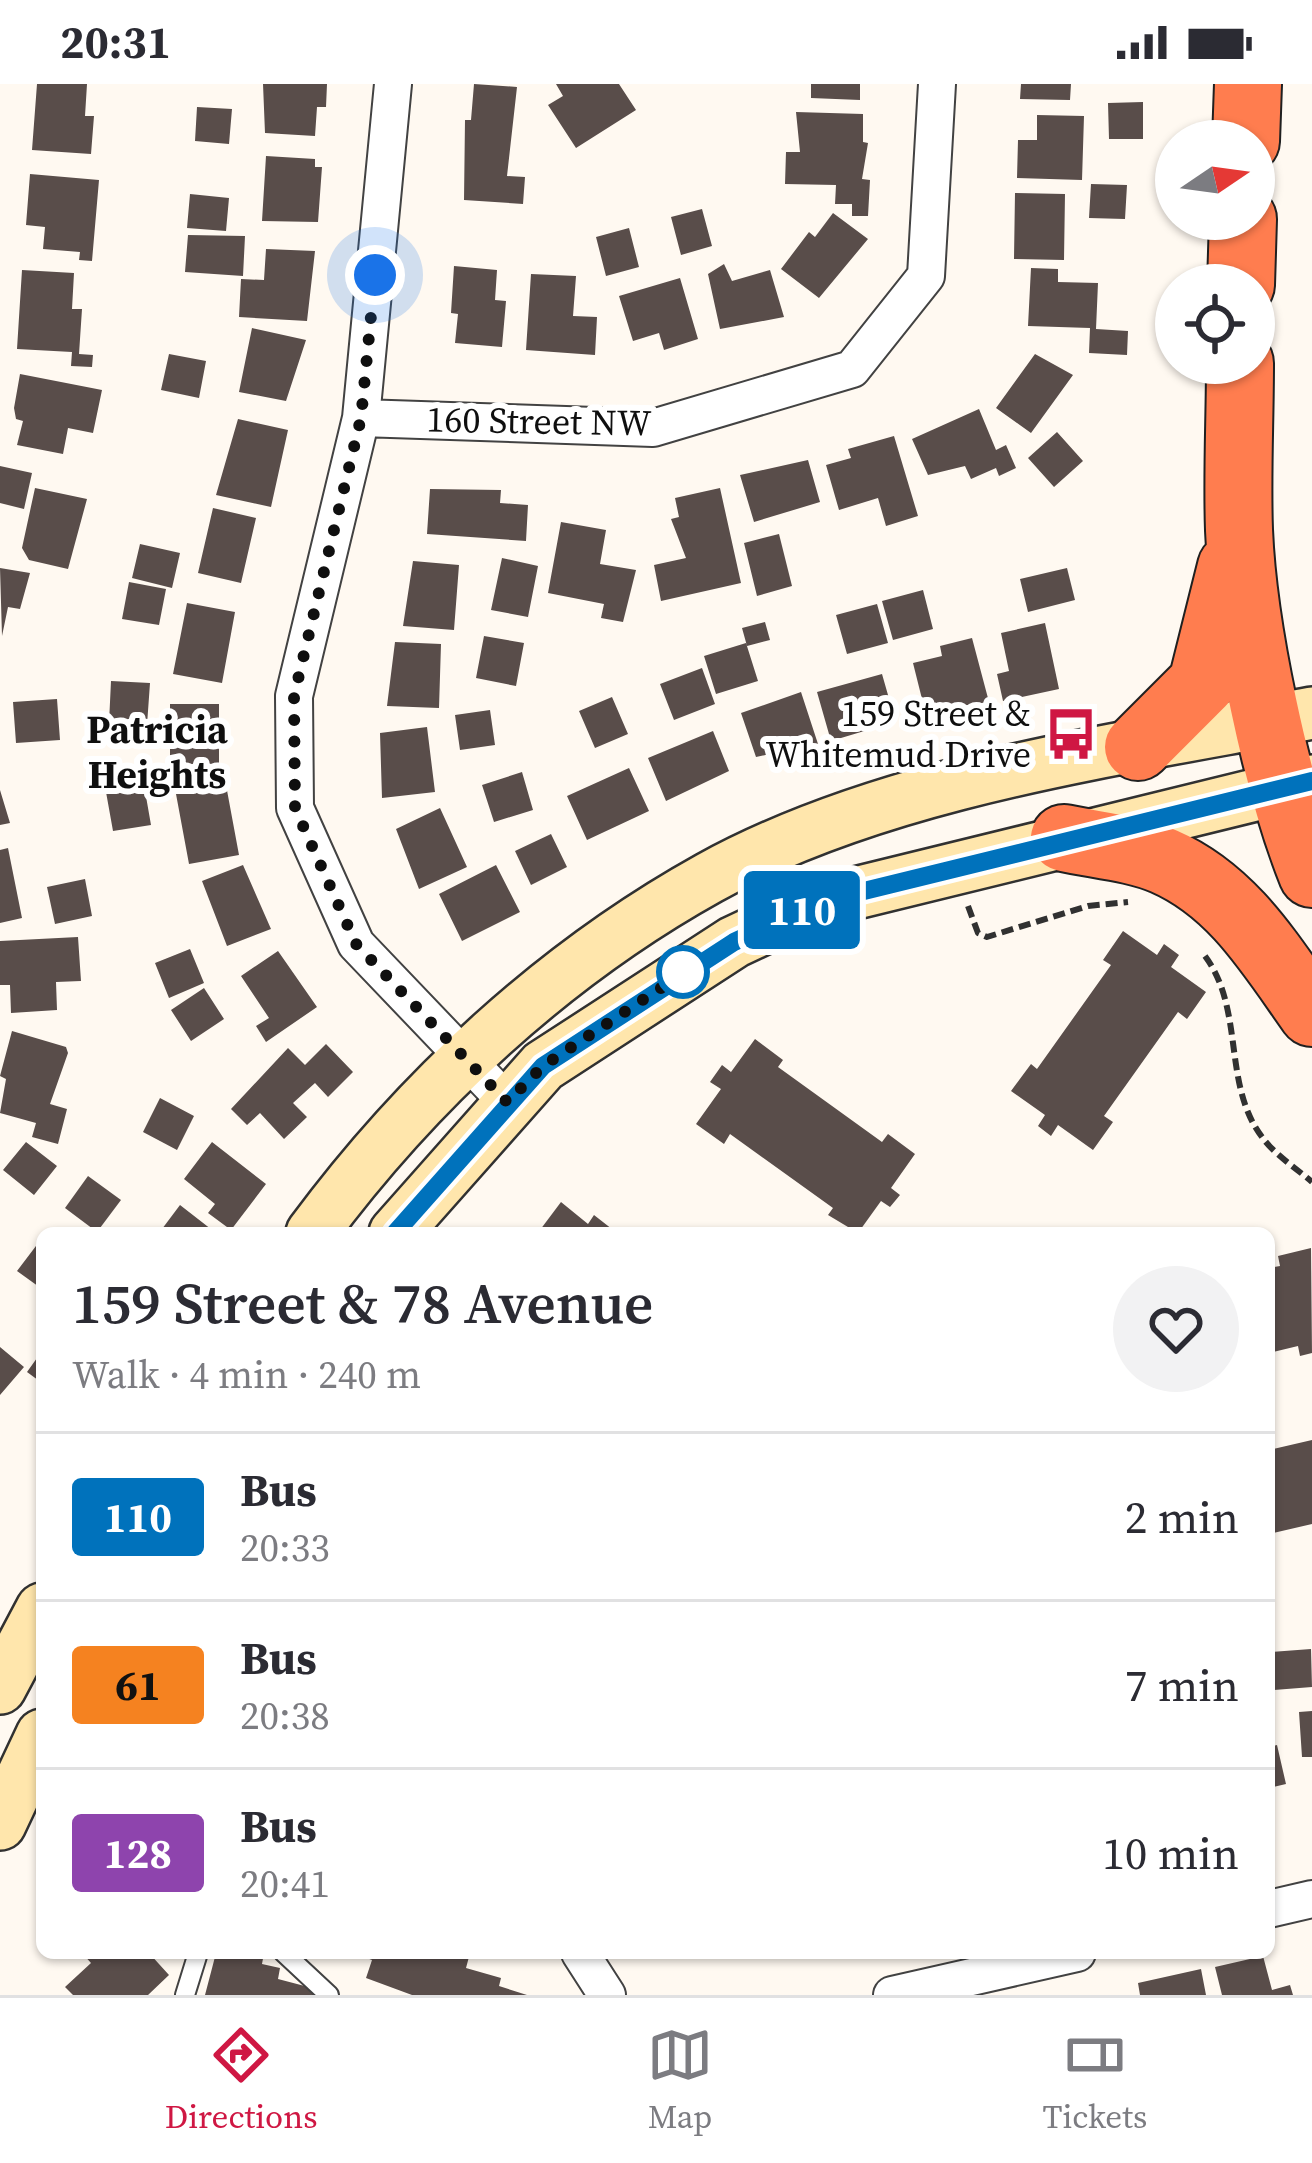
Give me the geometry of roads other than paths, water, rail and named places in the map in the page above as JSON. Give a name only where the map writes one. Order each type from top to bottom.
[{"type":"highway","points":[[1247,120],[1248,84]]},
{"type":"highway","points":[[1138,747],[1202,683],[1239,534],[1240,384]]},
{"type":"highway","points":[[1239,534],[1291,717],[1312,874]]},
{"type":"highway","points":[[1064,838],[1162,860],[1214,888],[1250,926],[1312,1012]]},
{"type":"street","points":[[393,84],[361,418],[294,696],[295,808],[356,944],[507,1102]]},
{"type":"street","name":"160 Street NW","points":[[361,418],[653,428],[853,369],[926,276],[937,84]]},
{"type":"street","points":[[317,1227],[468,1059],[541,989],[711,877],[896,804],[1138,747],[1291,717]]},
{"type":"street","points":[[400,1227],[543,1066],[734,942],[819,902],[1299,783]]},
{"type":"street","points":[[0,1688],[36,1620]]},
{"type":"street","points":[[5,1797],[36,1745]]},
{"type":"street","points":[[1275,1908],[1312,1899]]},
{"type":"street","points":[[584,1959],[607,1995]]},
{"type":"street","points":[[892,1995],[1051,1959]]},
{"type":"lane","points":[[185,1995],[196,1959]]},
{"type":"lane","points":[[290,1959],[329,1995]]},
{"type":"place","name":"159 Street & Whitemud Drive","points":[[1071,734]]},
{"type":"district","name":"Patricia Heights","points":[[157,752]]}]
